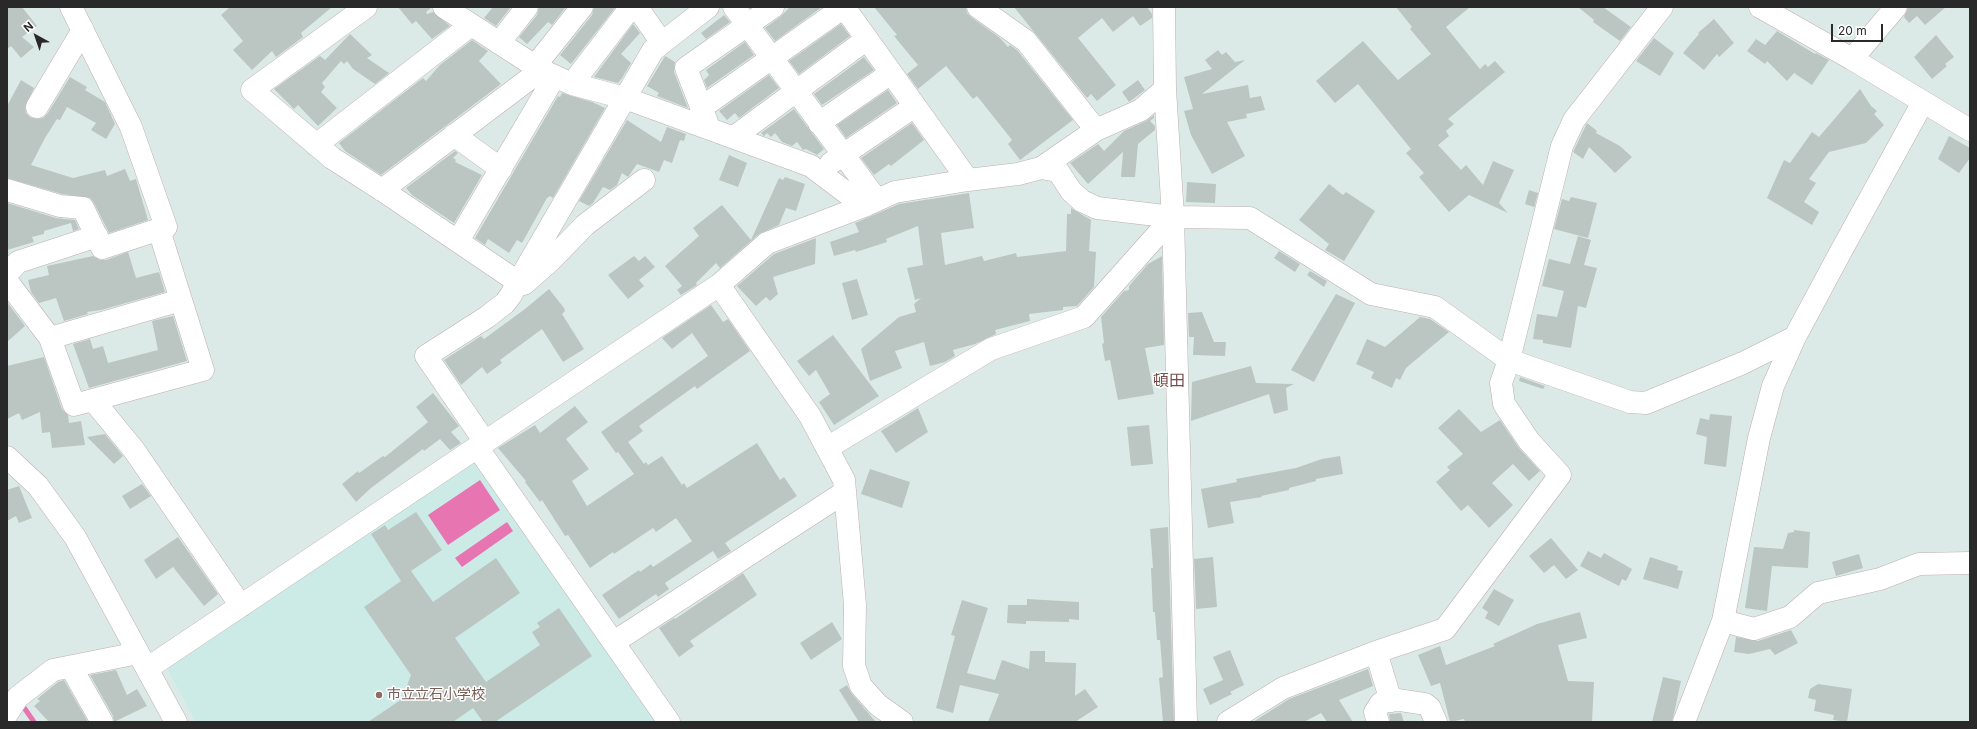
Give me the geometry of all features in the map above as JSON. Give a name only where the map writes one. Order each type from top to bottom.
[{"type":"street","points":[[7,190],[60,206],[83,208],[102,248],[166,227],[131,127],[71,7]]},
{"type":"street","points":[[366,7],[252,90],[332,158],[458,241],[515,288]]},
{"type":"street","points":[[499,43],[527,7]]},
{"type":"street","points":[[458,241],[501,169],[551,74],[582,7]]},
{"type":"street","points":[[382,190],[454,135],[551,74],[631,7]]},
{"type":"street","points":[[637,7],[662,43]]},
{"type":"street","points":[[669,722],[481,445],[426,356],[487,317],[505,303],[654,50],[708,7]]},
{"type":"street","points":[[734,7],[843,155],[870,203]]},
{"type":"street","points":[[710,128],[686,68],[773,7]]},
{"type":"street","points":[[701,108],[844,7],[968,180]]},
{"type":"street","points":[[978,7],[1026,42],[1096,130]]},
{"type":"street","points":[[1164,7],[1165,89],[1173,217],[1186,722]]},
{"type":"street","points":[[1228,722],[1283,688],[1376,652],[1445,629],[1560,475],[1529,441],[1504,404],[1501,383],[1509,360],[1562,146],[1574,120],[1662,7]]},
{"type":"street","points":[[1760,7],[1852,59],[1970,130]]},
{"type":"street","points":[[1852,59],[1896,7]]},
{"type":"street","points":[[316,145],[459,14],[499,43],[551,74],[710,128],[811,166],[870,203]]},
{"type":"street","points":[[37,107],[83,30]]},
{"type":"street","points":[[734,137],[867,39]]},
{"type":"street","points":[[819,123],[891,73]]},
{"type":"street","points":[[7,714],[18,697],[53,670],[143,660],[241,606],[719,286],[767,243],[895,192],[968,180],[1018,174],[1041,168],[1096,130],[1141,110],[1165,89]]},
{"type":"street","points":[[1688,721],[1723,621],[1759,438],[1773,386],[1795,337],[1923,102]]},
{"type":"street","points":[[818,171],[915,106]]},
{"type":"street","points":[[454,135],[501,169]]},
{"type":"street","points":[[1041,168],[1058,171],[1071,191],[1082,200],[1097,208],[1173,217],[1250,218],[1371,294],[1435,307],[1509,360],[1630,402],[1646,403],[1743,363],[1795,337]]},
{"type":"street","points":[[515,288],[550,261],[585,225],[644,180]]},
{"type":"street","points":[[827,448],[991,349],[1084,317],[1173,217]]},
{"type":"street","points":[[7,281],[50,338],[74,406],[203,370],[158,230]]},
{"type":"street","points":[[7,274],[18,262],[97,236]]},
{"type":"street","points":[[719,286],[810,416],[844,480],[855,605],[854,666],[861,686],[878,705],[902,722]]},
{"type":"street","points":[[50,338],[181,300]]},
{"type":"street","points":[[93,400],[134,450],[241,606]]},
{"type":"street","points":[[7,458],[38,486],[75,537],[176,722]]},
{"type":"street","points":[[614,642],[845,492]]},
{"type":"street","points":[[1723,621],[1754,629],[1790,617],[1818,593],[1880,579],[1919,564],[1970,563]]},
{"type":"street","points":[[1376,652],[1391,700]]},
{"type":"street","points":[[71,667],[102,722]]},
{"type":"street","points":[[1378,722],[1375,712],[1377,708],[1381,703],[1391,700],[1425,704],[1430,708],[1436,722]]},
{"type":"shaded area","points":[[477,451],[664,722],[196,722],[164,663]]},
{"type":"shaded area","points":[[480,480],[500,510],[448,545],[428,515]]},
{"type":"shaded area","points":[[507,522],[513,531],[462,567],[455,558]]},
{"type":"building","points":[[7,7],[22,7],[37,26],[22,37],[34,47],[21,58],[11,46],[7,49]]},
{"type":"building","points":[[230,7],[332,7],[301,33],[303,37],[276,57],[272,51],[252,70],[233,50],[243,41],[221,15]]},
{"type":"building","points":[[398,7],[432,7],[426,12],[427,14],[433,12],[450,26],[432,39],[416,21],[412,24]]},
{"type":"building","points":[[493,7],[511,7],[496,26],[484,18]]},
{"type":"building","points":[[539,7],[566,7],[552,25],[548,22],[527,44],[519,37],[537,15]]},
{"type":"building","points":[[594,7],[615,8],[571,64],[560,55],[592,15]]},
{"type":"building","points":[[790,7],[822,7],[775,41],[765,28],[780,17]]},
{"type":"building","points":[[874,7],[966,7],[967,13],[971,17],[1000,38],[1008,47],[1010,45],[1017,50],[1073,120],[1020,160],[1008,144],[1012,140],[977,96],[973,99],[946,66],[918,89],[907,74],[918,65],[894,36],[897,35]]},
{"type":"building","points":[[1014,7],[1147,7],[1152,14],[1152,18],[1140,26],[1133,16],[1113,32],[1102,18],[1078,38],[1116,85],[1097,101],[1091,94],[1087,98]]},
{"type":"building","points":[[1396,7],[1470,7],[1446,27],[1480,69],[1485,64],[1488,67],[1495,61],[1505,72],[1448,119],[1454,124],[1446,131],[1449,136],[1438,145],[1461,170],[1466,165],[1483,185],[1493,161],[1514,170],[1499,203],[1508,213],[1469,195],[1449,212],[1419,177],[1424,173],[1406,153],[1411,149],[1358,84],[1335,103],[1316,81],[1363,41],[1398,80],[1431,54],[1410,29],[1412,27]]},
{"type":"building","points":[[1578,7],[1603,7],[1631,27],[1620,41],[1593,22],[1594,20]]},
{"type":"building","points":[[1908,7],[1946,7],[1925,25],[1917,16],[1909,23],[1904,17]]},
{"type":"building","points":[[724,15],[730,22],[706,39],[701,33]]},
{"type":"building","points":[[1714,19],[1734,43],[1719,57],[1717,54],[1704,70],[1683,53],[1699,34],[1698,33]]},
{"type":"building","points":[[633,24],[640,33],[621,54],[631,63],[622,78],[618,83],[594,77]]},
{"type":"building","points":[[841,24],[850,36],[799,74],[789,61]]},
{"type":"building","points":[[1777,31],[1815,54],[1816,53],[1829,60],[1812,85],[1794,73],[1787,81],[1767,61],[1765,64],[1747,51],[1756,39],[1765,45]]},
{"type":"building","points":[[350,34],[372,55],[367,58],[389,73],[375,84],[353,69],[347,61],[344,64],[341,61],[322,83],[325,87],[321,92],[337,108],[318,126],[298,105],[294,109],[274,89],[320,56],[325,60]]},
{"type":"building","points":[[1936,35],[1954,57],[1945,64],[1947,66],[1932,79],[1914,57]]},
{"type":"building","points":[[1654,38],[1674,53],[1660,76],[1636,61]]},
{"type":"building","points":[[472,40],[488,51],[479,61],[501,84],[381,175],[345,151],[339,143],[423,78],[426,81],[440,65]]},
{"type":"building","points":[[745,42],[754,55],[707,88],[704,80],[709,75],[706,70]]},
{"type":"building","points":[[1218,50],[1222,55],[1226,52],[1235,62],[1245,60],[1202,94],[1248,85],[1250,98],[1261,96],[1265,110],[1246,114],[1247,118],[1227,122],[1245,156],[1212,174],[1191,135],[1184,111],[1193,109],[1184,77],[1212,69],[1205,60]]},
{"type":"building","points":[[665,56],[675,62],[674,72],[688,108],[657,96],[659,93],[647,86]]},
{"type":"building","points":[[864,57],[874,70],[822,105],[814,94]]},
{"type":"building","points":[[769,75],[779,88],[739,118],[735,113],[727,120],[719,111]]},
{"type":"building","points":[[70,77],[87,87],[85,90],[105,102],[115,124],[106,139],[91,130],[96,123],[67,107],[60,120],[57,119],[45,138],[31,165],[73,178],[105,170],[107,176],[125,169],[130,181],[136,179],[148,220],[109,233],[90,198],[62,194],[7,178],[7,106],[21,80],[34,88],[25,107],[26,113],[30,117],[37,119],[43,118],[48,113]]},
{"type":"building","points":[[1138,80],[1145,90],[1129,102],[1122,92]]},
{"type":"building","points":[[1860,89],[1871,106],[1877,111],[1874,114],[1884,125],[1866,143],[1829,152],[1809,179],[1816,183],[1804,202],[1819,212],[1812,225],[1767,198],[1784,160],[1790,163],[1812,132],[1819,137]]},
{"type":"building","points":[[888,90],[897,103],[846,138],[837,125]]},
{"type":"building","points":[[562,93],[592,102],[605,108],[553,198],[550,196],[547,198],[522,243],[517,240],[509,253],[488,239],[485,245],[475,238],[558,96],[560,97]]},
{"type":"building","points":[[794,109],[824,149],[817,155],[806,149],[803,150],[797,142],[792,146],[782,142],[775,133],[771,137],[767,133],[764,136],[761,133]]},
{"type":"building","points":[[1154,115],[1154,118],[1150,121],[1155,126],[1155,130],[1138,144],[1135,177],[1121,177],[1123,152],[1088,184],[1070,163],[1098,144],[1104,151],[1124,131],[1146,121]]},
{"type":"building","points":[[627,120],[661,142],[667,127],[686,134],[684,141],[680,140],[672,163],[664,160],[659,172],[637,164],[628,177],[622,173],[617,185],[610,190],[603,187],[593,203],[589,206],[579,201]]},
{"type":"building","points":[[912,123],[924,140],[891,166],[889,164],[874,175],[861,158]]},
{"type":"building","points":[[1587,123],[1597,131],[1596,133],[1620,146],[1632,157],[1615,173],[1589,147],[1583,159],[1573,152]]},
{"type":"building","points":[[1949,136],[1970,148],[1970,158],[1959,173],[1938,159]]},
{"type":"building","points":[[455,151],[458,153],[453,158],[456,160],[455,162],[482,175],[454,223],[412,195],[406,188]]},
{"type":"building","points":[[729,155],[747,163],[738,187],[719,180]]},
{"type":"building","points":[[785,177],[805,184],[796,211],[786,208],[779,225],[759,234],[720,268],[716,263],[696,283],[697,285],[681,295],[677,290],[682,286],[665,266],[699,236],[693,228],[722,205],[751,240],[779,178],[783,180]]},
{"type":"building","points":[[1187,182],[1216,184],[1215,203],[1186,202]]},
{"type":"building","points":[[1329,184],[1343,195],[1346,192],[1375,211],[1344,261],[1325,250],[1329,244],[1299,220]]},
{"type":"building","points":[[1529,190],[1538,193],[1533,212],[1534,207],[1525,204]]},
{"type":"building","points":[[969,193],[974,228],[941,233],[945,265],[982,256],[984,261],[1016,253],[1017,257],[1066,251],[1067,214],[1071,214],[1071,208],[1091,220],[1089,251],[1096,252],[1094,287],[1077,306],[1063,307],[1063,310],[1029,314],[1030,321],[995,330],[996,334],[975,344],[953,350],[955,356],[945,362],[930,366],[924,342],[895,351],[902,368],[870,381],[861,349],[899,317],[916,312],[914,304],[921,298],[915,300],[907,268],[923,265],[918,226],[886,239],[887,242],[856,252],[855,250],[834,256],[830,242],[859,232],[855,223],[899,204]]},
{"type":"building","points":[[1571,197],[1597,203],[1588,238],[1554,229],[1562,199],[1569,201]]},
{"type":"building","points":[[7,203],[56,218],[75,220],[79,229],[73,231],[71,223],[44,231],[44,234],[32,237],[34,242],[7,250]]},
{"type":"building","points":[[1578,236],[1591,240],[1584,265],[1597,268],[1586,308],[1578,306],[1571,348],[1543,343],[1543,340],[1533,339],[1537,314],[1557,317],[1564,291],[1542,286],[1549,259],[1570,264]]},
{"type":"building","points":[[816,238],[815,264],[773,277],[778,294],[770,301],[766,297],[756,306],[737,286],[774,254]]},
{"type":"building","points":[[1279,251],[1300,264],[1295,272],[1274,258]]},
{"type":"building","points":[[128,252],[136,278],[159,272],[165,292],[101,310],[87,312],[88,314],[64,321],[56,298],[39,303],[31,292],[28,280],[49,275],[47,266],[93,256],[100,260],[106,260]]},
{"type":"building","points":[[634,256],[639,261],[645,256],[655,267],[639,280],[644,286],[628,299],[608,275]]},
{"type":"building","points":[[1162,256],[1164,345],[1145,348],[1154,394],[1118,400],[1110,360],[1105,361],[1102,344],[1104,343],[1101,317],[1124,291],[1129,290],[1129,286],[1148,264]]},
{"type":"building","points":[[1310,271],[1327,281],[1324,287],[1307,275]]},
{"type":"building","points":[[857,279],[868,315],[852,320],[842,283]]},
{"type":"building","points":[[549,289],[564,308],[565,311],[562,314],[584,349],[563,362],[542,329],[500,360],[502,363],[487,374],[482,367],[461,385],[444,360],[481,336],[484,339],[525,309]]},
{"type":"building","points":[[1336,294],[1355,303],[1314,382],[1291,370]]},
{"type":"building","points":[[7,302],[25,326],[7,342]]},
{"type":"building","points":[[711,305],[723,322],[728,319],[750,351],[697,389],[695,386],[639,426],[643,431],[628,442],[644,464],[646,462],[648,465],[662,456],[682,485],[684,483],[687,488],[757,443],[780,480],[784,477],[797,496],[725,543],[731,551],[718,559],[713,551],[665,583],[669,589],[658,597],[656,594],[619,619],[602,595],[639,570],[640,572],[651,564],[653,567],[692,541],[676,518],[656,532],[653,528],[590,568],[568,535],[565,536],[542,500],[540,502],[525,482],[526,481],[498,448],[535,425],[540,433],[575,406],[588,422],[566,439],[589,469],[572,481],[587,506],[634,474],[601,432],[708,356],[692,333],[672,349],[662,338]]},
{"type":"building","points":[[1202,312],[1214,342],[1226,342],[1225,356],[1193,355],[1194,337],[1189,337],[1188,313]]},
{"type":"building","points":[[173,316],[187,361],[89,388],[73,344],[90,339],[93,349],[103,346],[108,363],[158,350],[152,321]]},
{"type":"building","points":[[1420,317],[1430,319],[1449,332],[1406,368],[1400,380],[1396,378],[1392,388],[1371,378],[1374,372],[1356,364],[1367,339],[1385,347]]},
{"type":"building","points":[[833,335],[879,396],[834,425],[819,402],[830,394],[816,370],[809,376],[797,361]]},
{"type":"building","points":[[44,357],[62,409],[68,415],[69,423],[81,421],[85,445],[52,448],[50,432],[42,433],[40,412],[22,420],[19,413],[7,419],[7,366]]},
{"type":"building","points":[[1251,366],[1256,383],[1294,384],[1286,388],[1288,410],[1274,414],[1269,394],[1191,421],[1192,382]]},
{"type":"building","points":[[1520,377],[1545,386],[1543,389],[1519,381]]},
{"type":"building","points":[[433,393],[459,426],[451,432],[461,443],[450,450],[440,439],[424,451],[423,449],[371,488],[356,502],[342,484],[358,471],[359,473],[383,456],[385,457],[428,422],[416,407]]},
{"type":"building","points":[[918,408],[928,432],[896,453],[881,431]]},
{"type":"building","points":[[1459,409],[1481,432],[1500,420],[1519,448],[1540,471],[1529,481],[1513,464],[1492,483],[1513,505],[1489,528],[1468,505],[1461,511],[1436,482],[1450,470],[1447,467],[1463,454],[1438,428]]},
{"type":"building","points":[[1710,414],[1732,416],[1726,467],[1704,464],[1707,437],[1696,434],[1700,418],[1709,420]]},
{"type":"building","points":[[1149,425],[1153,464],[1131,466],[1127,427]]},
{"type":"building","points":[[105,434],[123,456],[114,464],[87,437]]},
{"type":"building","points":[[1340,456],[1343,474],[1316,479],[1316,481],[1289,488],[1289,490],[1261,496],[1262,497],[1230,502],[1234,523],[1208,528],[1201,489],[1237,482],[1236,479],[1296,468],[1322,459]]},
{"type":"building","points":[[870,469],[910,482],[902,508],[861,494]]},
{"type":"building","points":[[142,484],[151,496],[130,509],[122,496]]},
{"type":"building","points":[[19,486],[32,518],[19,523],[16,516],[7,521],[7,490]]},
{"type":"building","points":[[416,512],[442,550],[411,571],[433,602],[496,558],[520,593],[455,638],[486,682],[540,645],[532,632],[540,627],[537,623],[559,608],[592,656],[495,722],[483,722],[473,708],[453,722],[368,722],[402,699],[411,675],[364,607],[401,581],[371,534],[385,525],[388,530]]},
{"type":"building","points":[[1168,527],[1174,722],[1163,722],[1159,678],[1163,677],[1160,640],[1157,640],[1155,612],[1153,612],[1151,568],[1153,568],[1150,529]]},
{"type":"building","points":[[1794,530],[1810,532],[1808,568],[1772,566],[1767,611],[1745,608],[1754,547],[1783,549],[1788,533],[1794,532]]},
{"type":"building","points":[[178,537],[218,594],[204,606],[173,567],[156,579],[144,560]]},
{"type":"building","points":[[1551,538],[1578,570],[1566,579],[1554,565],[1544,573],[1529,556]]},
{"type":"building","points":[[1588,551],[1601,558],[1604,553],[1632,569],[1626,581],[1622,579],[1619,586],[1580,566]]},
{"type":"building","points":[[1859,554],[1863,568],[1836,576],[1832,562]]},
{"type":"building","points":[[1213,557],[1217,607],[1196,609],[1194,559]]},
{"type":"building","points":[[1650,557],[1678,566],[1677,570],[1683,571],[1678,589],[1643,579]]},
{"type":"building","points":[[743,573],[757,595],[690,641],[694,646],[679,657],[659,628],[674,618],[675,619]]},
{"type":"building","points":[[1494,589],[1514,600],[1499,626],[1485,618],[1488,612],[1482,608]]},
{"type":"building","points":[[1027,599],[1079,602],[1079,620],[1069,619],[1069,622],[1026,621],[1026,624],[1007,623],[1008,605],[1027,605]]},
{"type":"building","points":[[962,600],[988,608],[967,673],[995,680],[1002,660],[1029,669],[1030,651],[1045,651],[1045,662],[1076,663],[1075,696],[1085,689],[1098,707],[1075,722],[988,722],[999,694],[960,685],[953,713],[936,708],[955,636],[951,635]]},
{"type":"building","points":[[1580,612],[1587,638],[1558,645],[1568,681],[1594,682],[1592,722],[1465,722],[1464,719],[1450,722],[1440,683],[1431,686],[1418,655],[1440,646],[1446,665],[1495,646],[1493,644],[1537,624]]},
{"type":"building","points":[[832,622],[842,639],[811,660],[800,643]]},
{"type":"building","points":[[1791,630],[1798,643],[1775,655],[1770,649],[1749,654],[1734,652],[1736,637],[1758,641]]},
{"type":"building","points":[[1230,650],[1244,685],[1230,692],[1232,694],[1210,705],[1203,689],[1223,680],[1213,657]]},
{"type":"building","points":[[1368,669],[1373,686],[1339,700],[1353,722],[1327,722],[1321,713],[1304,722],[1253,722],[1289,699]]},
{"type":"building","points":[[116,670],[127,695],[137,689],[147,706],[114,722],[113,716],[90,675]]},
{"type":"building","points":[[1663,677],[1681,681],[1672,722],[1652,722]]},
{"type":"building","points":[[64,680],[88,722],[49,722],[34,706],[40,701],[37,699],[58,682]]},
{"type":"building","points":[[1818,684],[1852,689],[1847,722],[1833,720],[1834,715],[1814,711],[1816,700],[1808,698],[1810,689]]},
{"type":"building","points":[[847,685],[852,694],[876,722],[859,722],[839,690]]},
{"type":"building","points":[[1401,713],[1404,722],[1390,722],[1389,714]]},
{"type":"waterway","points":[[25,709],[34,722]]},
{"type":"place","name":"市立立石小学校","points":[[379,695]]},
{"type":"district","name":"頓田","points":[[1169,381]]}]
